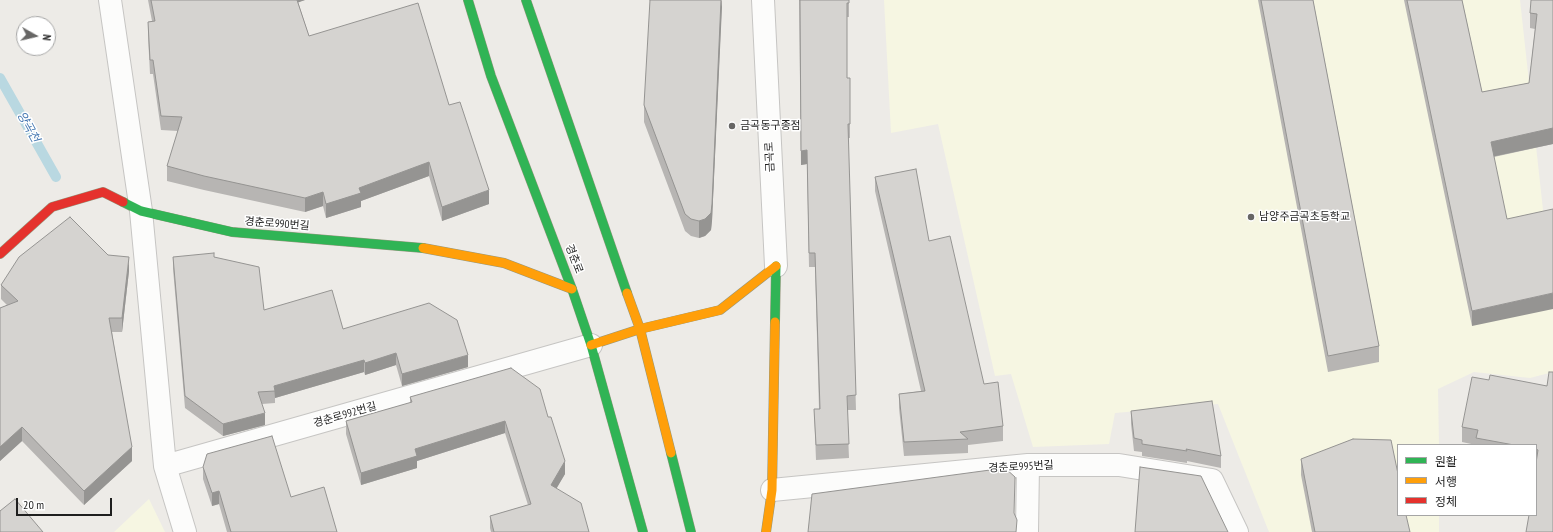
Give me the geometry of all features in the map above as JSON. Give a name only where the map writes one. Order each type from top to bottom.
[{"type":"street","points":[[110,0],[141,211],[165,466],[185,532]]},
{"type":"street","name":"경춘로","points":[[468,0],[491,76],[572,289],[591,345],[643,532]]},
{"type":"street","points":[[526,0],[640,328],[691,532]]},
{"type":"street","name":"금곡로","points":[[763,0],[776,266]]},
{"type":"street","name":"경춘로990번길","points":[[0,254],[52,207],[103,192],[141,211],[232,232],[419,247],[504,263],[572,289]]},
{"type":"street","points":[[591,345],[640,328],[720,310],[776,266]]},
{"type":"street","points":[[766,532],[772,490],[776,266]]},
{"type":"street","name":"경춘로992번길","points":[[165,466],[591,345]]},
{"type":"street","points":[[1027,532],[1028,465]]},
{"type":"street","name":"경춘로995번길","points":[[772,490],[1028,465],[1119,465],[1212,480],[1237,532]]},
{"type":"shaded area","name":"남양주금곡초등학교","points":[[884,0],[1520,0],[1553,301],[1553,372],[1530,378],[1474,372],[1438,389],[1439,444],[1397,444],[1397,516],[1439,516],[1439,532],[1269,532],[1218,404],[1115,413],[1109,444],[1033,447],[1011,374],[995,376],[938,124],[891,133]]},
{"type":"shaded area","points":[[149,499],[165,532],[114,532]]},
{"type":"building","points":[[151,0],[297,0],[309,36],[418,3],[449,105],[460,102],[489,190],[442,207],[429,162],[359,188],[361,193],[326,204],[323,192],[305,198],[204,176],[167,166],[182,117],[161,116],[153,60],[150,60],[148,22],[155,21]]},
{"type":"building","points":[[650,0],[721,0],[712,204],[711,213],[705,219],[699,221],[691,219],[685,214],[644,105]]},
{"type":"building","points":[[800,0],[849,0],[849,3],[847,3],[847,78],[850,78],[850,124],[848,124],[856,395],[847,396],[849,444],[816,445],[814,409],[820,409],[815,253],[809,253],[807,150],[801,151]]},
{"type":"building","points":[[1261,0],[1313,0],[1379,346],[1328,356]]},
{"type":"building","points":[[1407,0],[1462,0],[1482,92],[1529,83],[1537,14],[1530,13],[1531,0],[1553,0],[1553,128],[1491,142],[1507,219],[1553,209],[1553,293],[1472,311]]},
{"type":"building","points":[[916,169],[929,241],[950,236],[984,384],[998,382],[1003,426],[960,432],[968,439],[904,442],[899,394],[925,391],[875,177]]},
{"type":"building","points":[[70,217],[108,255],[129,257],[122,318],[109,318],[132,447],[84,491],[22,427],[0,447],[0,308],[18,301],[1,285],[19,257]]},
{"type":"building","points":[[214,253],[214,257],[259,267],[264,310],[332,290],[343,329],[429,303],[457,320],[468,355],[402,374],[396,353],[365,363],[364,360],[274,386],[275,391],[258,392],[265,413],[223,424],[185,396],[173,257]]},
{"type":"building","points":[[511,368],[540,389],[548,417],[551,417],[565,461],[551,485],[581,503],[589,532],[494,532],[490,516],[531,504],[505,421],[415,449],[417,456],[361,473],[346,421],[412,402],[410,397]]},
{"type":"building","points":[[1549,372],[1553,372],[1553,532],[1526,532],[1529,516],[1537,516],[1537,444],[1509,444],[1476,438],[1478,430],[1462,427],[1472,377],[1489,380],[1490,375],[1547,386]]},
{"type":"building","points":[[1212,401],[1221,456],[1186,449],[1187,451],[1142,444],[1142,440],[1134,438],[1131,411]]},
{"type":"building","points":[[272,436],[291,497],[324,487],[337,532],[231,532],[219,491],[212,493],[203,467],[207,454]]},
{"type":"building","points":[[1353,439],[1391,440],[1397,469],[1397,516],[1406,516],[1410,532],[1315,532],[1301,459]]},
{"type":"building","points":[[1140,467],[1201,476],[1228,532],[1135,532]]},
{"type":"building","points":[[1005,468],[1015,477],[1014,513],[1017,520],[1016,532],[808,532],[812,494]]},
{"type":"building","points":[[15,499],[43,532],[0,532],[0,511]]},
{"type":"waterway","name":"양곡천","points":[[0,78],[56,177]]},
{"type":"traffic: fast","points":[[468,0],[491,76],[572,289],[591,345],[643,532]]},
{"type":"traffic: fast","points":[[526,0],[627,293]]},
{"type":"traffic: fast","points":[[123,202],[141,211],[232,232],[423,248]]},
{"type":"traffic: fast","points":[[775,322],[776,266]]},
{"type":"traffic: fast","points":[[671,453],[691,532]]},
{"type":"traffic: slow","points":[[423,248],[504,263],[572,289]]},
{"type":"traffic: slow","points":[[591,345],[640,329],[720,310],[776,266]]},
{"type":"traffic: slow","points":[[627,293],[640,329],[671,453]]},
{"type":"traffic: slow","points":[[766,532],[772,490],[775,322]]},
{"type":"traffic: jam","points":[[0,254],[52,207],[103,192],[123,202]]},
{"type":"place","name":"금곡동구종점","points":[[732,126]]},
{"type":"place","name":"남양주금곡초등학교","points":[[1251,217]]}]
